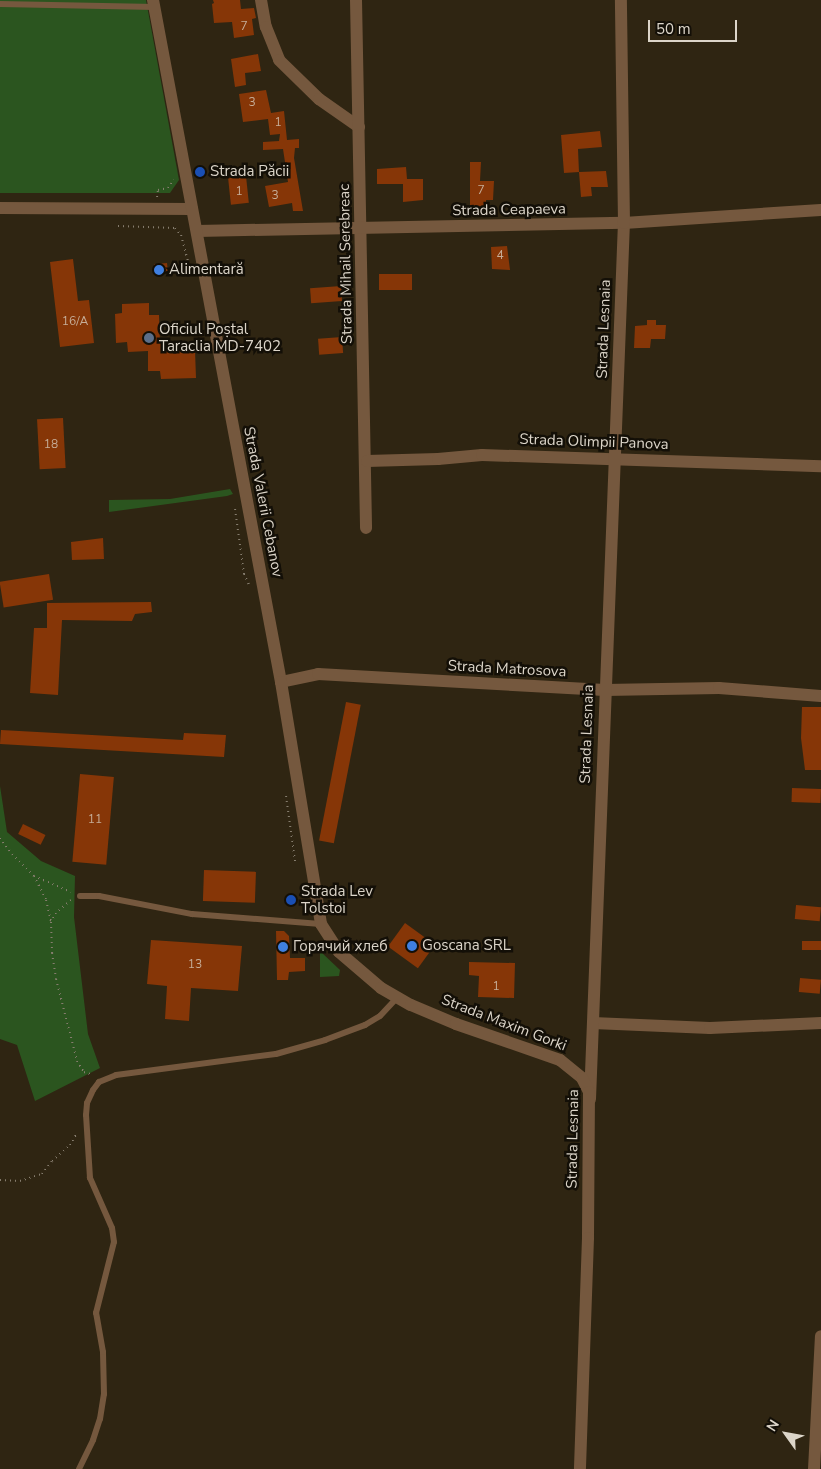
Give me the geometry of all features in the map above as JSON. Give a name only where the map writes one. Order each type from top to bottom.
[{"type":"street","points":[[261,0],[266,27],[279,60],[318,99],[359,128]]},
{"type":"street","name":"Strada Mihail Serebreac","points":[[356,0],[367,460],[366,528]]},
{"type":"street","name":"Strada Lesnaia","points":[[580,1469],[593,1023],[624,223],[621,0]]},
{"type":"street","name":"Strada Valerii Cebanov","points":[[154,3],[281,682],[322,924],[339,952],[381,988]]},
{"type":"street","points":[[0,208],[192,209]]},
{"type":"street","name":"Strada Ceapaeva","points":[[196,231],[624,223],[821,210]]},
{"type":"street","name":"Strada Olimpii Panova","points":[[367,460],[438,459],[482,455],[821,466]]},
{"type":"street","name":"Strada Matrosova","points":[[281,682],[318,674],[605,690],[720,688],[821,696]]},
{"type":"street","name":"Strada Maxim Gorki","points":[[381,988],[456,1024],[560,1060],[582,1078],[589,1092],[590,1111]]},
{"type":"street","points":[[593,1023],[710,1028],[821,1023]]},
{"type":"street","points":[[814,1469],[821,1336]]},
{"type":"lane","points":[[0,4],[154,3]]},
{"type":"lane","points":[[80,896],[99,896],[192,914],[322,924]]},
{"type":"lane","points":[[79,1469],[94,1440],[104,1394],[103,1352],[96,1313],[114,1242],[112,1228],[90,1178],[86,1121],[87,1103],[99,1082],[116,1075],[276,1054],[351,1032],[366,1025],[380,1016],[398,997]]},
{"type":"path","points":[[149,197],[158,197],[158,190],[168,188],[174,183],[174,175]]},
{"type":"path","points":[[118,226],[175,228],[180,235],[190,270]]},
{"type":"path","points":[[234,501],[244,574],[252,592]]},
{"type":"path","points":[[286,795],[295,861]]},
{"type":"path","points":[[0,838],[12,854],[34,876],[46,900],[51,922],[50,936],[56,978],[77,1061],[84,1072],[106,1078]]},
{"type":"path","points":[[34,876],[80,896]]},
{"type":"path","points":[[51,922],[63,905],[80,896]]},
{"type":"path","points":[[0,1180],[20,1181],[42,1174],[52,1161],[70,1145],[86,1121]]},
{"type":"green space","points":[[0,0],[146,0],[179,180],[170,193],[0,193]]},
{"type":"green space","points":[[230,489],[233,494],[227,496],[109,512],[109,500],[170,499]]},
{"type":"green space","points":[[0,786],[7,832],[41,861],[75,876],[74,917],[88,1034],[100,1068],[35,1101],[17,1045],[0,1039]]},
{"type":"green space","points":[[320,951],[340,970],[339,976],[320,977]]},
{"type":"building","points":[[213,0],[240,0],[241,9],[254,8],[256,18],[252,19],[254,35],[234,38],[232,22],[214,23]]},
{"type":"building","points":[[258,54],[261,71],[245,73],[246,85],[235,87],[231,59]]},
{"type":"building","points":[[266,90],[271,113],[284,111],[287,140],[299,139],[299,148],[295,148],[294,158],[303,211],[293,211],[292,203],[269,207],[265,186],[288,182],[283,149],[263,150],[263,142],[279,141],[280,134],[270,135],[268,119],[243,122],[239,94]]},
{"type":"building","points":[[600,131],[602,147],[578,149],[579,172],[564,173],[561,135]]},
{"type":"building","points":[[470,162],[481,162],[480,181],[494,181],[493,200],[486,200],[486,210],[470,210]]},
{"type":"building","points":[[406,167],[407,179],[423,179],[423,200],[403,202],[403,184],[377,184],[377,169]]},
{"type":"building","points":[[606,171],[608,187],[591,187],[592,196],[581,197],[579,172]]},
{"type":"building","points":[[246,176],[249,203],[231,205],[228,178]]},
{"type":"building","points":[[507,246],[510,270],[492,269],[491,247]]},
{"type":"building","points":[[73,259],[78,301],[89,300],[94,343],[60,347],[50,262]]},
{"type":"building","points":[[167,263],[168,273],[155,274],[154,264]]},
{"type":"building","points":[[379,274],[412,274],[412,290],[379,290]]},
{"type":"building","points":[[341,286],[342,301],[311,303],[310,288]]},
{"type":"building","points":[[149,303],[149,315],[159,315],[160,342],[183,341],[183,350],[195,350],[196,378],[161,379],[160,371],[148,371],[148,351],[128,352],[127,342],[116,343],[115,314],[122,313],[122,304]]},
{"type":"building","points":[[647,320],[656,320],[656,325],[666,325],[665,339],[651,339],[650,348],[634,348],[635,326],[647,325]]},
{"type":"building","points":[[342,337],[343,353],[319,355],[318,339]]},
{"type":"building","points":[[63,418],[66,468],[40,469],[37,419]]},
{"type":"building","points":[[103,538],[104,559],[72,560],[71,542]]},
{"type":"building","points":[[49,574],[53,600],[4,608],[0,582]]},
{"type":"building","points":[[151,602],[152,612],[135,614],[132,621],[62,620],[58,695],[30,693],[34,628],[47,628],[47,603]]},
{"type":"building","points":[[346,702],[361,705],[334,843],[319,840]]},
{"type":"building","points":[[802,707],[821,707],[821,770],[805,770],[801,738]]},
{"type":"building","points":[[1,730],[183,740],[184,733],[226,735],[224,757],[0,744]]},
{"type":"building","points":[[80,774],[114,777],[106,865],[72,862]]},
{"type":"building","points":[[792,788],[821,789],[820,803],[792,802]]},
{"type":"building","points":[[23,824],[45,835],[41,845],[18,834]]},
{"type":"building","points":[[204,870],[256,872],[255,903],[203,901]]},
{"type":"building","points":[[796,905],[821,907],[820,921],[795,919]]},
{"type":"building","name":"Goscana SRL","points":[[405,923],[435,945],[418,968],[388,946]]},
{"type":"building","name":"Горячий хлеб","points":[[276,931],[284,931],[289,936],[290,958],[305,958],[305,971],[289,972],[288,980],[277,980]]},
{"type":"building","points":[[151,940],[242,946],[238,991],[191,988],[189,1021],[165,1019],[167,986],[147,984]]},
{"type":"building","points":[[802,941],[821,941],[821,950],[802,950]]},
{"type":"building","points":[[469,962],[515,963],[514,998],[478,997],[479,976],[469,975]]},
{"type":"building","points":[[800,978],[821,980],[820,994],[799,992]]},
{"type":"place","name":"Strada Păcii","points":[[200,172]]},
{"type":"place","name":"Alimentară","points":[[159,270]]},
{"type":"place","name":"Oficiul Poștal Taraclia MD-7402","points":[[149,338]]},
{"type":"place","name":"Strada Lev Tolstoi","points":[[291,900]]},
{"type":"place","name":"Goscana SRL","points":[[412,946]]},
{"type":"place","name":"Горячий хлеб","points":[[283,947]]}]
